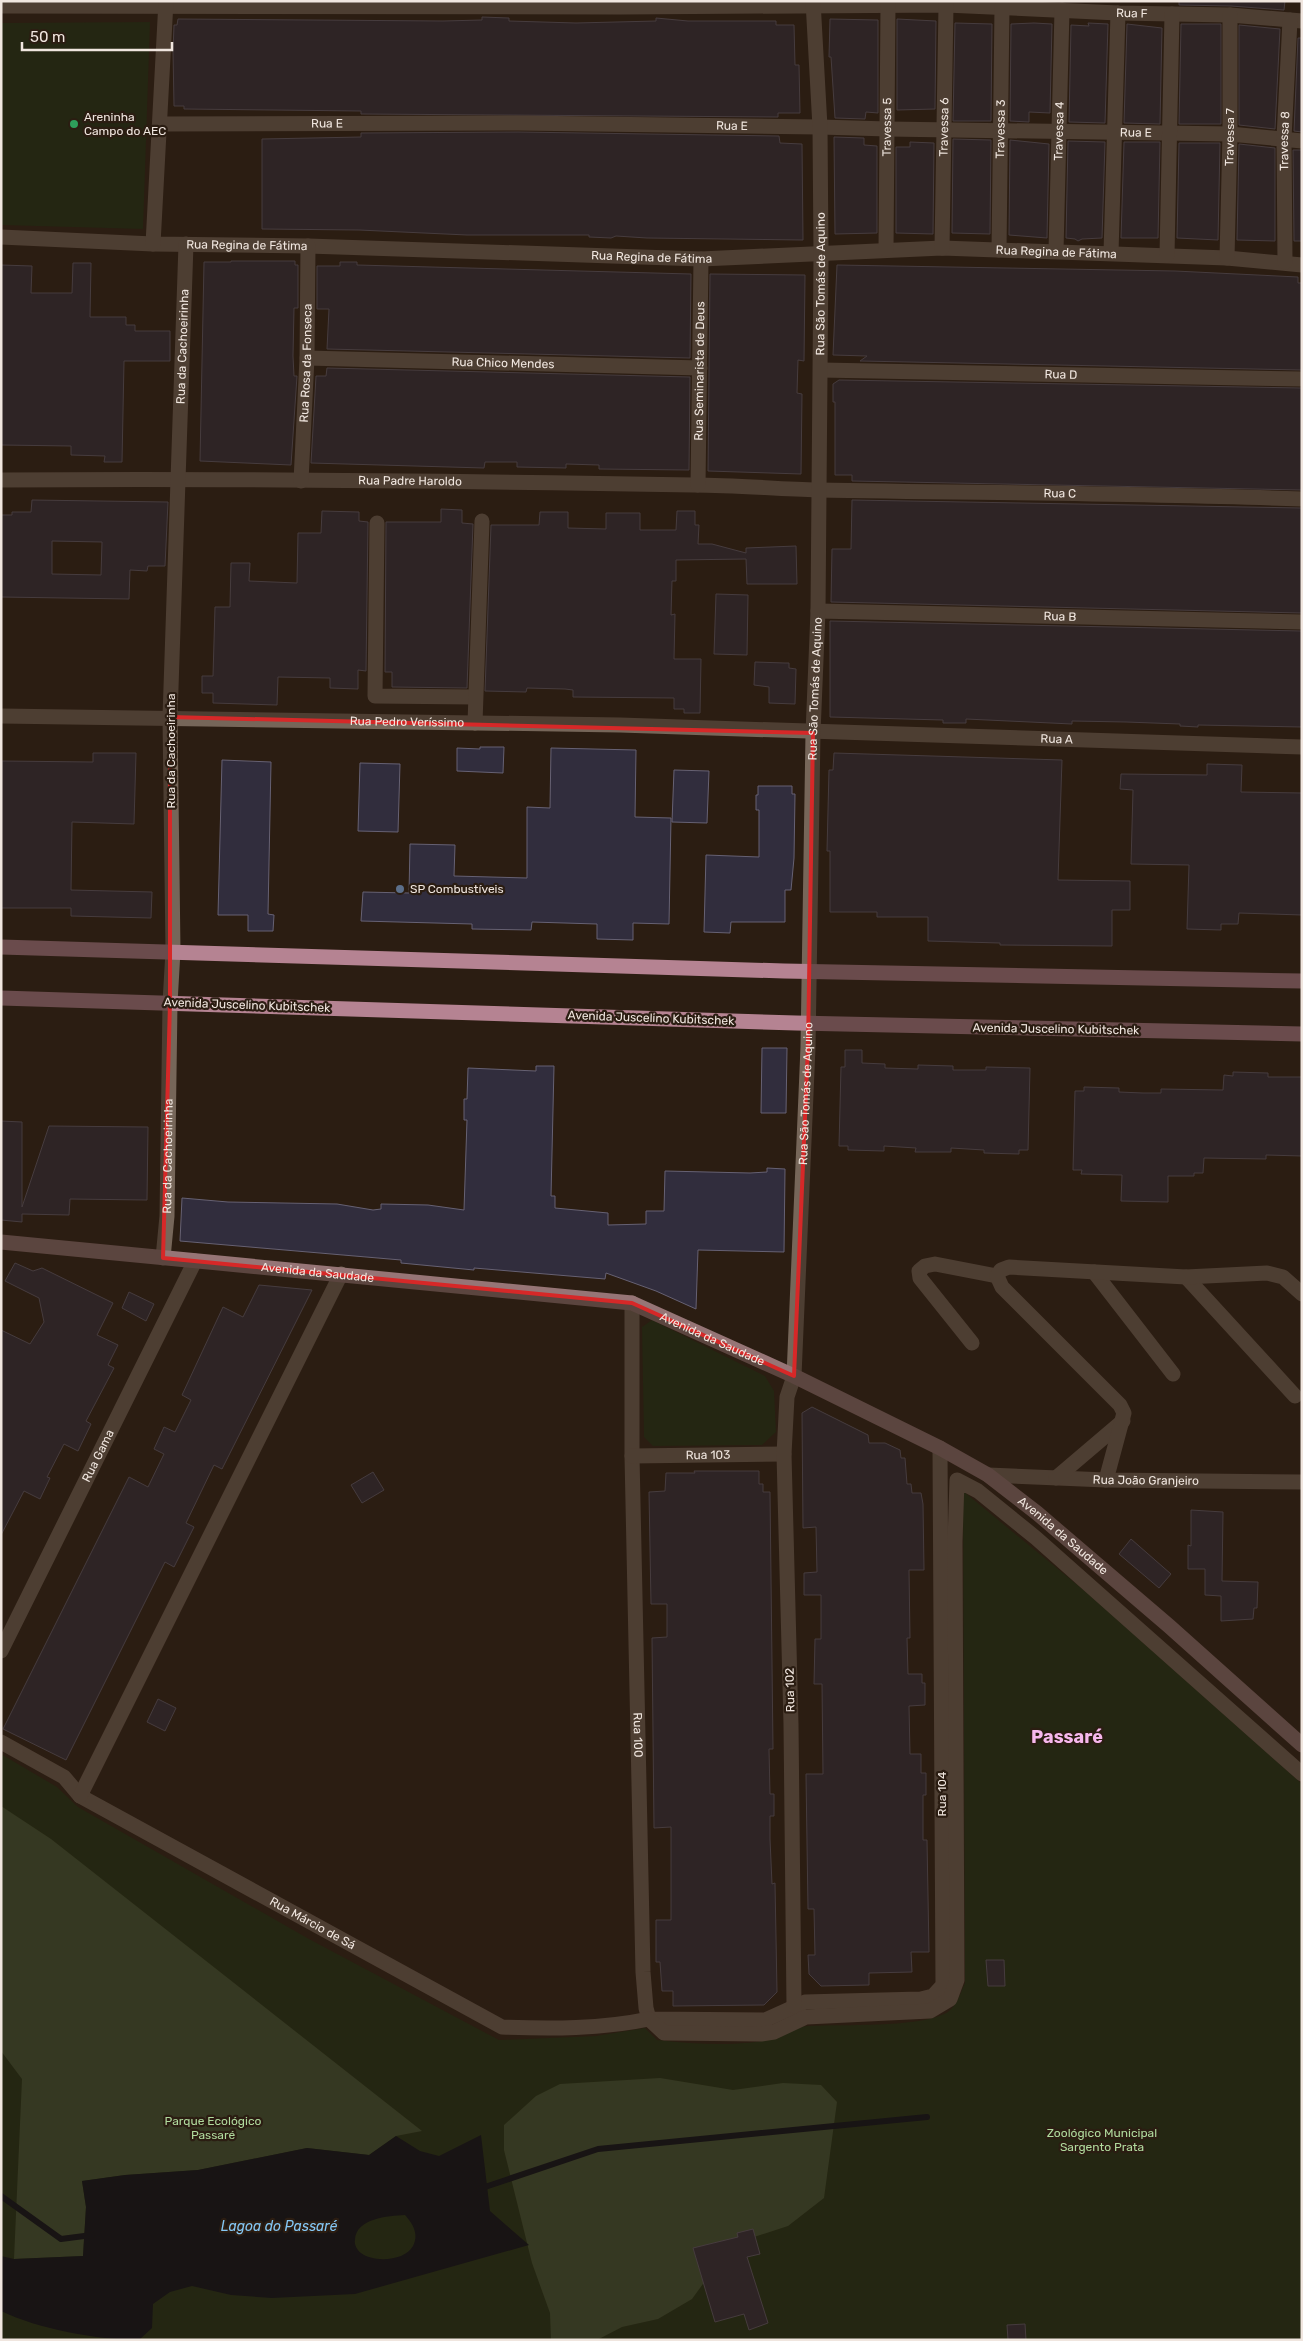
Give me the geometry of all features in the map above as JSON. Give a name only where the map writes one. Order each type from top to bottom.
[{"type":"main road","points":[[1,947],[808,971],[1302,981]]},
{"type":"main road","name":"Avenida Juscelino Kubitschek","points":[[1,998],[808,1023],[1302,1034]]},
{"type":"street","name":"Rua F","points":[[1,6],[166,3],[813,3],[1002,6],[1118,13],[1230,15],[1296,20]]},
{"type":"street","points":[[153,244],[161,124],[166,3]]},
{"type":"street","name":"Rua São Tomás de Aquino","points":[[794,1376],[808,1023],[812,732],[818,610],[821,370],[820,126],[813,3]]},
{"type":"street","name":"Travessa 5","points":[[886,249],[888,5]]},
{"type":"street","name":"Travessa 6","points":[[942,248],[946,5]]},
{"type":"street","name":"Travessa 3","points":[[999,250],[1002,6]]},
{"type":"street","name":"Travessa 4","points":[[1056,252],[1062,10]]},
{"type":"street","points":[[1111,253],[1118,13]]},
{"type":"street","points":[[1167,255],[1172,14]]},
{"type":"street","name":"Travessa 7","points":[[1226,258],[1230,134],[1230,15]]},
{"type":"street","name":"Travessa 8","points":[[1285,262],[1284,138],[1296,20]]},
{"type":"street","name":"Rua E","points":[[161,124],[820,126],[888,129],[1230,134],[1302,141]]},
{"type":"street","name":"Rua Regina de Fátima","points":[[1,237],[153,244],[308,246],[701,259],[821,255],[886,249],[942,248],[1167,255],[1285,262],[1302,265]]},
{"type":"street","name":"Rua da Cachoeirinha","points":[[163,1258],[167,1216],[170,1003],[173,952],[170,717],[186,244]]},
{"type":"street","name":"Rua Rosa da Fonseca","points":[[301,481],[307,358],[308,246]]},
{"type":"street","name":"Rua Seminarista de Deus","points":[[698,485],[701,259]]},
{"type":"street","name":"Rua Chico Mendes","points":[[307,358],[700,368]]},
{"type":"street","name":"Rua D","points":[[821,370],[1302,380]]},
{"type":"street","name":"Rua Padre Haroldo","points":[[1,480],[177,478],[698,485],[818,490]]},
{"type":"street","name":"Rua C","points":[[818,490],[1139,494],[1302,499]]},
{"type":"street","points":[[475,724],[482,521]]},
{"type":"street","points":[[376,523],[374,696],[475,697]]},
{"type":"street","name":"Rua B","points":[[818,610],[1302,622]]},
{"type":"street","name":"Rua Pedro Veríssimo","points":[[1,716],[620,725],[812,732]]},
{"type":"street","name":"Rua A","points":[[812,732],[1302,747]]},
{"type":"street","name":"Avenida da Saudade","points":[[1,1242],[632,1303],[794,1376],[940,1448],[988,1475],[1154,1613],[1302,1745]]},
{"type":"street","name":"Rua Gama","points":[[1,1651],[195,1261]]},
{"type":"street","points":[[972,1343],[920,1278],[919,1271],[926,1266],[935,1264],[997,1276]]},
{"type":"street","points":[[997,1276],[1001,1270],[1009,1267],[1186,1277],[1267,1273],[1283,1277],[1302,1294]]},
{"type":"street","points":[[1094,1272],[1173,1374]]},
{"type":"street","points":[[80,1796],[341,1274]]},
{"type":"street","points":[[997,1276],[1002,1287],[1120,1405],[1124,1413],[1123,1420],[1106,1480]]},
{"type":"street","points":[[1186,1277],[1295,1396]]},
{"type":"street","name":"Rua 100","points":[[632,1303],[632,1456],[643,1972],[646,2008],[649,2019]]},
{"type":"street","name":"Rua 102","points":[[794,1376],[787,1397],[784,1454],[794,2006]]},
{"type":"street","points":[[1056,1478],[1123,1420]]},
{"type":"street","name":"Rua 104","points":[[794,2006],[814,2001],[921,2000],[933,1996],[943,1985],[940,1448]]},
{"type":"street","name":"Rua 103","points":[[632,1456],[784,1454]]},
{"type":"street","name":"Rua João Granjeiro","points":[[988,1475],[1106,1480],[1302,1482]]},
{"type":"street","points":[[649,2019],[664,2033],[761,2034],[774,2032],[806,2017],[922,2013],[938,2008],[950,1999],[954,1992],[957,1971],[955,1542],[957,1480],[978,1491],[1036,1538],[1302,1774]]},
{"type":"street","name":"Rua Márcio de Sá","points":[[1,1742],[64,1777],[80,1796],[502,2027],[545,2029],[591,2027],[649,2019]]},
{"type":"street","points":[[649,2019],[765,2020],[794,2006]]},
{"type":"highlighted area","points":[[170,717],[813,733],[808,1047],[794,1376],[632,1303],[163,1258],[170,1003]]},
{"type":"green space","name":"Areninha Campo do AEC","points":[[150,22],[143,229],[1,225],[1,23]]},
{"type":"green space","points":[[652,1320],[765,1376],[774,1391],[776,1432],[762,1445],[653,1446],[644,1437],[642,1327]]},
{"type":"green space","name":"Parque Ecológico Passaré","points":[[963,1491],[1086,1592],[1302,1784],[1302,2340],[1,2340],[1,1754],[57,1787],[78,1807],[309,1939],[499,2040],[596,2036],[645,2028],[657,2040],[702,2044],[738,2044],[768,2040],[797,2028],[808,2026],[878,2025],[915,2022],[931,2018],[952,2009],[965,1983]]},
{"type":"green space","points":[[1,1806],[51,1839],[422,2131],[396,2136],[369,2155],[307,2148],[198,2170],[125,2175],[82,2181],[86,2207],[83,2256],[14,2259],[22,2079],[1,2051]]},
{"type":"green space","points":[[660,2078],[733,2090],[783,2083],[821,2085],[837,2102],[824,2198],[788,2226],[723,2247],[708,2277],[692,2299],[658,2319],[622,2327],[597,2340],[551,2340],[550,2313],[532,2263],[504,2150],[504,2125],[536,2096],[560,2084]]},
{"type":"water","name":"Lagoa do Passaré","points":[[481,2135],[490,2211],[529,2245],[355,2294],[272,2298],[231,2295],[192,2286],[170,2292],[153,2304],[152,2328],[139,2340],[87,2336],[32,2323],[1,2311],[1,2256],[14,2259],[83,2256],[86,2207],[82,2181],[125,2175],[198,2170],[307,2148],[369,2155],[396,2136],[420,2151],[439,2156]],"holes":[[[405,2215],[413,2226],[415,2233],[415,2242],[409,2251],[403,2255],[381,2259],[367,2256],[357,2249],[355,2242],[361,2227],[374,2220]]]},
{"type":"building","points":[[1179,1],[1285,1],[1284,10],[1179,5]]},
{"type":"building","points":[[482,17],[509,18],[509,21],[576,23],[656,21],[656,18],[688,21],[776,21],[776,25],[794,25],[795,65],[799,65],[800,113],[778,113],[778,117],[361,114],[361,111],[184,109],[184,106],[174,106],[174,25],[177,25],[178,19],[443,21],[482,20]]},
{"type":"building","points":[[830,19],[878,20],[878,113],[866,112],[865,119],[835,118],[831,57],[829,57]]},
{"type":"building","points":[[897,19],[936,21],[935,109],[897,110]]},
{"type":"building","points":[[955,23],[992,24],[991,121],[953,121]]},
{"type":"building","points":[[1088,23],[1108,24],[1105,123],[1069,122],[1071,25],[1089,26]]},
{"type":"building","points":[[1011,24],[1052,24],[1050,113],[1029,112],[1029,122],[1010,121]]},
{"type":"building","points":[[1127,24],[1162,28],[1160,124],[1124,123]]},
{"type":"building","points":[[1181,24],[1221,24],[1221,124],[1179,124]]},
{"type":"building","points":[[1239,25],[1280,29],[1275,129],[1239,125]]},
{"type":"building","points":[[1298,38],[1302,38],[1302,132],[1294,131]]},
{"type":"building","points":[[518,132],[779,136],[780,143],[802,144],[803,240],[616,236],[611,238],[589,237],[589,235],[467,235],[359,230],[262,229],[262,139],[361,137],[361,133]]},
{"type":"building","points":[[834,137],[864,138],[864,145],[877,146],[877,233],[835,234]]},
{"type":"building","points":[[953,139],[991,140],[990,234],[952,233]]},
{"type":"building","points":[[1010,140],[1049,144],[1047,238],[1009,235]]},
{"type":"building","points":[[1068,141],[1105,142],[1102,238],[1078,241],[1066,238]]},
{"type":"building","points":[[910,142],[934,143],[933,234],[896,233],[896,147],[910,147]]},
{"type":"building","points":[[1124,142],[1160,142],[1158,238],[1121,238]]},
{"type":"building","points":[[1179,143],[1220,143],[1218,240],[1177,238]]},
{"type":"building","points":[[1239,144],[1275,148],[1275,241],[1237,240]]},
{"type":"building","points":[[1293,150],[1302,150],[1302,241],[1294,241]]},
{"type":"building","points":[[295,261],[295,265],[298,265],[298,308],[294,308],[293,356],[294,376],[297,376],[291,465],[200,461],[204,262]]},
{"type":"building","points":[[340,262],[357,262],[357,265],[691,274],[690,358],[327,349],[329,309],[317,309],[317,266],[340,266]]},
{"type":"building","points":[[73,263],[91,263],[90,317],[126,317],[126,325],[135,325],[135,331],[170,331],[170,361],[124,361],[122,462],[104,462],[105,456],[71,455],[71,446],[1,445],[1,265],[32,266],[31,293],[72,293]]},
{"type":"building","points":[[837,265],[1175,271],[1298,277],[1298,283],[1302,283],[1302,370],[860,361],[867,356],[833,355]]},
{"type":"building","points":[[710,274],[805,275],[804,361],[798,360],[797,393],[802,394],[801,474],[708,471]]},
{"type":"building","points":[[327,368],[690,377],[689,470],[599,469],[599,465],[566,464],[566,468],[517,467],[517,462],[485,462],[484,468],[311,463],[316,376],[326,376]]},
{"type":"building","points":[[839,380],[1302,388],[1302,490],[852,481],[852,475],[835,475],[835,402],[833,402],[833,384]]},
{"type":"building","points":[[32,500],[168,502],[165,566],[148,566],[147,571],[130,570],[129,599],[1,597],[1,515],[12,515],[12,512],[31,512]],"holes":[[[52,541],[102,542],[101,575],[52,574]]]},
{"type":"building","points":[[852,500],[1302,508],[1302,613],[831,602],[832,549],[851,549]]},
{"type":"building","points":[[441,509],[462,510],[462,523],[473,524],[467,688],[392,687],[392,672],[385,672],[386,522],[441,522]]},
{"type":"building","points":[[322,511],[359,512],[359,521],[368,522],[366,671],[358,670],[358,689],[330,688],[330,678],[278,677],[277,705],[213,703],[213,693],[202,693],[202,676],[213,676],[215,607],[230,607],[231,563],[250,563],[249,581],[297,583],[298,533],[321,533]]},
{"type":"building","points":[[677,511],[695,511],[695,525],[699,525],[698,544],[712,544],[746,553],[746,548],[796,546],[797,584],[747,584],[746,559],[676,560],[676,581],[672,581],[671,615],[675,614],[674,659],[701,659],[700,713],[684,713],[684,709],[674,709],[674,698],[573,697],[573,690],[565,689],[527,688],[526,692],[485,691],[491,525],[539,525],[540,512],[568,512],[568,528],[606,529],[606,513],[640,513],[640,530],[676,530]]},
{"type":"building","points":[[716,594],[748,595],[747,655],[714,654]]},
{"type":"building","points":[[830,621],[1302,631],[1302,727],[1198,725],[1198,727],[1180,726],[1180,724],[1072,721],[1072,724],[966,719],[966,723],[943,723],[943,720],[830,717]]},
{"type":"building","points":[[755,662],[789,663],[789,668],[796,669],[795,704],[769,703],[769,687],[754,685]]},
{"type":"building","points":[[480,747],[504,747],[503,773],[457,771],[457,748],[480,749]]},
{"type":"building","points":[[551,748],[636,750],[635,817],[671,818],[669,924],[633,923],[633,940],[597,939],[597,924],[532,922],[531,930],[472,929],[472,924],[361,921],[363,892],[409,893],[410,844],[455,845],[454,876],[527,878],[527,807],[550,808]]},
{"type":"building","points":[[93,753],[136,753],[134,824],[72,822],[71,890],[152,892],[151,918],[71,916],[71,908],[1,908],[2,761],[93,762]]},
{"type":"building","points":[[834,753],[1062,760],[1058,880],[1130,881],[1130,910],[1112,910],[1112,946],[1000,945],[1000,943],[928,941],[928,917],[877,917],[877,912],[830,912],[830,851],[827,851],[829,770],[833,770]]},
{"type":"building","points":[[222,760],[271,762],[268,914],[274,915],[273,931],[248,931],[248,915],[218,915]]},
{"type":"building","points":[[360,763],[400,764],[398,832],[358,831]]},
{"type":"building","points":[[1207,764],[1242,765],[1241,792],[1302,793],[1302,915],[1239,913],[1238,924],[1221,924],[1221,930],[1187,929],[1189,865],[1131,864],[1133,790],[1120,789],[1121,774],[1207,775]]},
{"type":"building","points":[[674,770],[709,771],[707,823],[672,822]]},
{"type":"building","points":[[758,786],[792,786],[792,794],[795,794],[794,858],[791,890],[785,890],[785,922],[731,922],[730,933],[704,932],[706,855],[759,857],[759,810],[756,810]]},
{"type":"building","points":[[762,1048],[787,1048],[786,1113],[761,1113]]},
{"type":"building","points":[[845,1050],[862,1050],[862,1063],[885,1064],[885,1068],[918,1069],[918,1065],[953,1066],[953,1070],[986,1070],[986,1067],[1030,1068],[1028,1150],[1019,1150],[1019,1154],[984,1153],[984,1150],[951,1148],[951,1152],[915,1152],[916,1148],[884,1146],[884,1151],[848,1150],[848,1146],[839,1146],[841,1067],[845,1067]]},
{"type":"building","points":[[536,1066],[554,1066],[551,1196],[555,1196],[555,1208],[608,1213],[608,1225],[646,1224],[646,1211],[664,1211],[665,1171],[750,1173],[767,1172],[767,1168],[785,1169],[784,1252],[698,1250],[696,1309],[656,1291],[606,1273],[605,1279],[474,1268],[474,1270],[401,1263],[401,1260],[180,1241],[182,1198],[228,1202],[337,1204],[373,1210],[381,1209],[381,1204],[428,1205],[464,1210],[467,1120],[464,1120],[464,1099],[467,1099],[468,1068],[536,1071]]},
{"type":"building","points":[[1233,1072],[1268,1073],[1268,1077],[1302,1077],[1302,1156],[1266,1155],[1266,1159],[1204,1158],[1203,1173],[1194,1173],[1194,1176],[1168,1176],[1168,1202],[1121,1201],[1122,1175],[1081,1174],[1082,1170],[1073,1170],[1075,1091],[1084,1091],[1084,1087],[1119,1088],[1119,1092],[1143,1093],[1161,1093],[1161,1089],[1223,1090],[1224,1075],[1233,1076]]},
{"type":"building","points":[[1,1121],[22,1122],[22,1207],[49,1126],[148,1127],[147,1200],[70,1199],[69,1215],[22,1214],[22,1222],[1,1220]]},
{"type":"building","points":[[15,1263],[33,1271],[42,1268],[113,1303],[97,1335],[118,1345],[108,1365],[114,1368],[86,1421],[91,1424],[78,1451],[64,1444],[47,1477],[50,1478],[40,1499],[24,1491],[1,1535],[1,1330],[30,1344],[44,1322],[39,1298],[5,1281]]},
{"type":"building","points":[[259,1285],[312,1290],[222,1469],[214,1465],[186,1523],[194,1527],[174,1567],[165,1562],[66,1760],[3,1729],[129,1477],[148,1487],[164,1454],[154,1449],[164,1427],[175,1432],[191,1400],[182,1395],[223,1307],[243,1317]]},
{"type":"building","points":[[129,1292],[154,1304],[146,1321],[122,1308]]},
{"type":"building","points":[[812,1407],[868,1435],[869,1443],[885,1443],[900,1450],[901,1458],[905,1458],[907,1484],[911,1484],[912,1493],[921,1493],[923,1504],[924,1570],[909,1570],[910,1638],[907,1638],[908,1674],[922,1674],[922,1683],[925,1683],[925,1705],[909,1706],[910,1754],[921,1754],[921,1773],[926,1773],[926,1795],[923,1795],[923,1840],[927,1840],[929,1952],[911,1952],[912,1972],[869,1973],[869,1985],[821,1986],[809,1974],[808,1955],[815,1955],[814,1909],[808,1909],[806,1774],[823,1774],[822,1684],[814,1684],[815,1639],[821,1639],[821,1595],[804,1595],[804,1573],[817,1572],[816,1527],[803,1528],[802,1413]]},
{"type":"building","points":[[694,1471],[759,1471],[759,1484],[763,1484],[763,1492],[770,1492],[773,1749],[769,1749],[770,1794],[774,1794],[774,1816],[770,1816],[770,1839],[772,1884],[775,1883],[777,1992],[764,2005],[673,2006],[673,1991],[662,1991],[660,1962],[656,1962],[656,1920],[671,1920],[671,1827],[654,1828],[652,1638],[667,1637],[667,1604],[651,1604],[649,1492],[665,1491],[666,1473],[695,1473]]},
{"type":"building","points":[[373,1472],[384,1490],[362,1503],[351,1485]]},
{"type":"building","points":[[1191,1510],[1223,1512],[1222,1581],[1258,1582],[1257,1608],[1254,1608],[1253,1619],[1221,1621],[1221,1596],[1205,1595],[1205,1569],[1188,1569],[1188,1545],[1191,1546]]},
{"type":"building","points":[[1131,1539],[1171,1574],[1159,1588],[1119,1554]]},
{"type":"building","points":[[158,1699],[176,1708],[165,1731],[147,1722]]},
{"type":"building","points":[[986,1960],[1004,1960],[1005,1986],[988,1986]]},
{"type":"building","points":[[753,2229],[760,2254],[747,2257],[768,2323],[749,2330],[744,2314],[715,2322],[693,2248],[738,2237],[737,2233]]},
{"type":"building","points":[[1025,2324],[1026,2340],[1008,2340],[1007,2325]]},
{"type":"waterway","points":[[479,2189],[598,2149],[927,2117]]},
{"type":"waterway","points":[[1,2196],[61,2239],[92,2235]]},
{"type":"place","name":"Areninha Campo do AEC","points":[[74,124]]},
{"type":"place","name":"SP Combustíveis","points":[[400,889]]},
{"type":"district","name":"Passaré","points":[[1067,1737]]},
{"type":"park label","name":"Zoológico Municipal Sargento Prata","points":[[1102,2140]]}]
